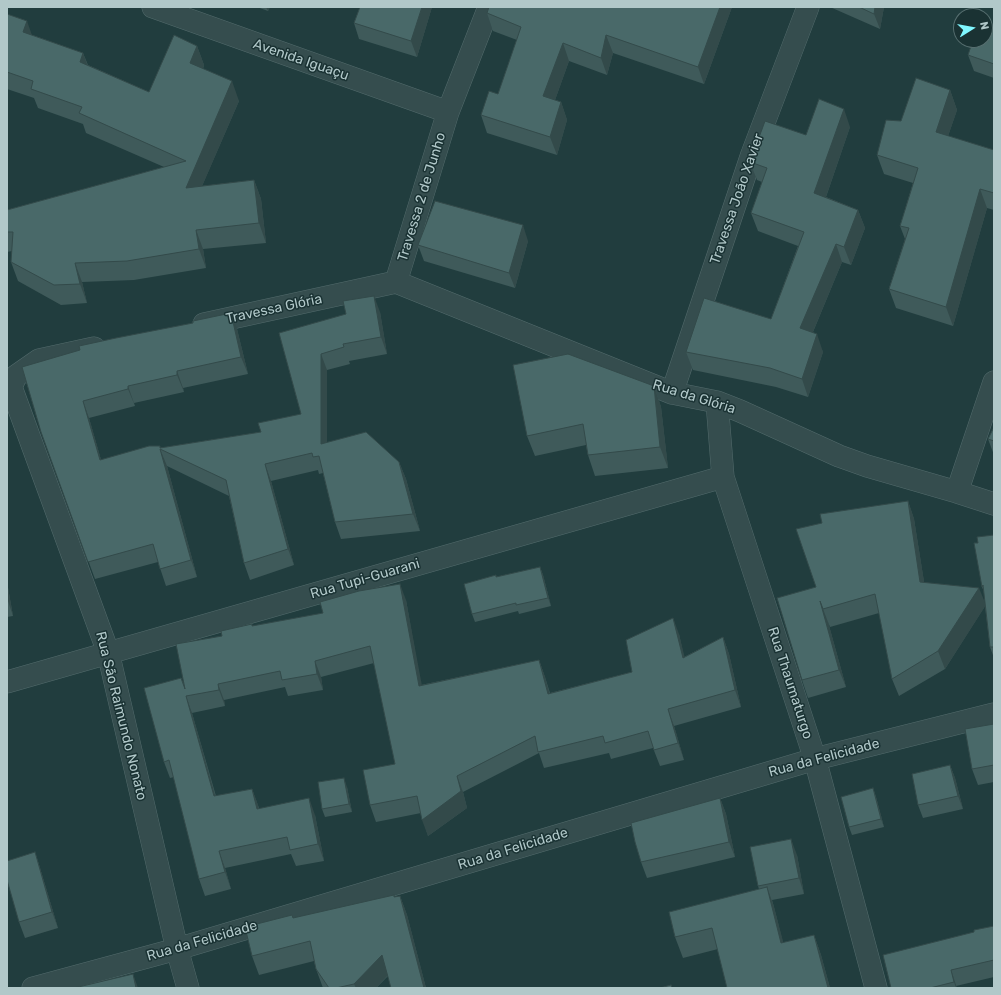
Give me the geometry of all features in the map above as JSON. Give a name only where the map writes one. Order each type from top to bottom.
[{"type":"street","name":"Avenida Iguaçu","points":[[153,7],[183,12],[448,112]]},
{"type":"street","name":"Travessa 2 de Junho","points":[[396,282],[448,112],[489,7]]},
{"type":"street","name":"Travessa João Xavier","points":[[672,393],[752,154],[808,7]]},
{"type":"street","name":"Rua da Glória","points":[[396,282],[672,393],[717,402],[740,411],[839,456],[867,466],[994,504]]},
{"type":"street","name":"Travessa Glória","points":[[186,328],[396,282]]},
{"type":"street","name":"Rua São Raimundo Nonato","points":[[116,343],[39,360],[16,376],[11,388],[108,652],[188,988]]},
{"type":"street","points":[[957,492],[994,382]]},
{"type":"street","name":"Rua Thaumaturgo","points":[[717,402],[723,477],[815,759],[876,988]]},
{"type":"street","name":"Rua Tupi-Guarani","points":[[7,682],[723,477]]},
{"type":"street","name":"Rua da Felicidade","points":[[34,988],[178,949],[815,759],[994,714]]},
{"type":"building","points":[[360,7],[422,7],[411,41],[354,23]]},
{"type":"building","points":[[489,7],[720,7],[698,67],[606,35],[601,58],[563,43],[543,96],[561,102],[550,137],[481,115],[489,91],[498,94],[521,27],[487,13]]},
{"type":"building","points":[[859,7],[875,7],[874,14]]},
{"type":"building","points":[[7,14],[27,21],[23,32],[83,53],[80,62],[149,92],[174,35],[197,46],[190,63],[232,81],[186,188],[254,180],[259,223],[196,230],[199,249],[127,261],[75,263],[80,284],[54,285],[11,262],[13,232],[7,232],[7,210],[186,161],[79,113],[82,107],[31,89],[33,81],[7,72]]},
{"type":"building","points":[[994,28],[994,64],[968,55],[970,48],[993,48]]},
{"type":"building","points":[[916,78],[950,90],[936,132],[994,150],[994,193],[980,189],[946,307],[889,289],[909,228],[900,226],[918,168],[877,155],[886,120],[901,121]]},
{"type":"building","points":[[819,99],[844,109],[814,193],[858,210],[844,247],[836,244],[800,328],[817,334],[802,379],[770,368],[686,352],[704,298],[771,319],[804,232],[751,213],[767,168],[750,162],[765,121],[806,135]]},
{"type":"building","points":[[435,201],[523,225],[509,273],[418,245]]},
{"type":"building","points":[[374,296],[381,337],[343,344],[344,347],[321,354],[321,444],[366,432],[399,462],[413,514],[335,522],[319,456],[313,457],[312,453],[265,464],[288,549],[244,563],[226,480],[160,449],[191,560],[160,569],[153,544],[88,562],[41,432],[22,367],[80,350],[79,346],[193,323],[193,321],[231,313],[241,357],[177,371],[177,375],[128,386],[128,389],[83,401],[100,460],[149,446],[160,446],[160,448],[261,432],[258,423],[301,414],[279,333],[346,314],[343,301]]},
{"type":"building","points":[[568,354],[654,386],[660,447],[588,455],[583,424],[527,436],[513,365]]},
{"type":"building","points":[[994,427],[994,441],[988,439]]},
{"type":"building","points":[[908,501],[920,582],[979,588],[938,651],[892,679],[875,594],[823,609],[820,601],[839,670],[802,680],[777,598],[816,587],[796,529],[822,523],[820,514]]},
{"type":"building","points":[[994,535],[994,647],[990,647],[983,585],[982,587],[974,543],[978,543],[977,537]]},
{"type":"building","points":[[540,567],[548,598],[516,605],[516,603],[472,614],[464,584],[496,575],[496,577]]},
{"type":"building","points":[[400,584],[419,686],[539,660],[548,694],[632,672],[626,640],[673,618],[683,658],[723,637],[735,690],[668,709],[678,743],[654,750],[648,731],[605,743],[603,736],[538,752],[535,736],[457,776],[461,791],[422,820],[417,796],[370,805],[363,770],[395,764],[370,646],[315,661],[317,674],[282,680],[280,671],[218,684],[219,690],[186,696],[214,796],[252,789],[257,809],[309,798],[318,844],[290,850],[287,837],[219,851],[225,872],[199,879],[169,760],[164,762],[144,688],[181,678],[185,689],[176,644],[222,636],[221,631],[252,624],[252,626],[323,613],[320,602],[359,591]]},
{"type":"building","points":[[994,724],[994,765],[972,769],[965,729]]},
{"type":"building","points":[[950,765],[958,796],[918,805],[912,774]]},
{"type":"building","points":[[344,778],[349,804],[322,809],[318,782]]},
{"type":"building","points":[[873,788],[881,819],[849,827],[841,797]]},
{"type":"building","points":[[720,798],[729,842],[641,862],[631,823]]},
{"type":"building","points":[[791,839],[799,878],[758,886],[750,847]]},
{"type":"building","points":[[35,852],[52,912],[19,922],[7,880],[7,861]]},
{"type":"building","points":[[767,887],[781,943],[814,935],[828,988],[727,988],[712,928],[675,937],[669,912]]},
{"type":"building","points":[[394,895],[394,897],[400,896],[424,988],[391,988],[382,955],[354,984],[329,988],[316,969],[310,941],[252,956],[245,927],[292,915],[293,918]]},
{"type":"building","points":[[994,926],[994,960],[951,970],[954,982],[930,988],[891,988],[883,955]]},
{"type":"building","points":[[133,974],[136,988],[74,988]]},
{"type":"building","points":[[671,985],[672,988],[660,988]]}]
